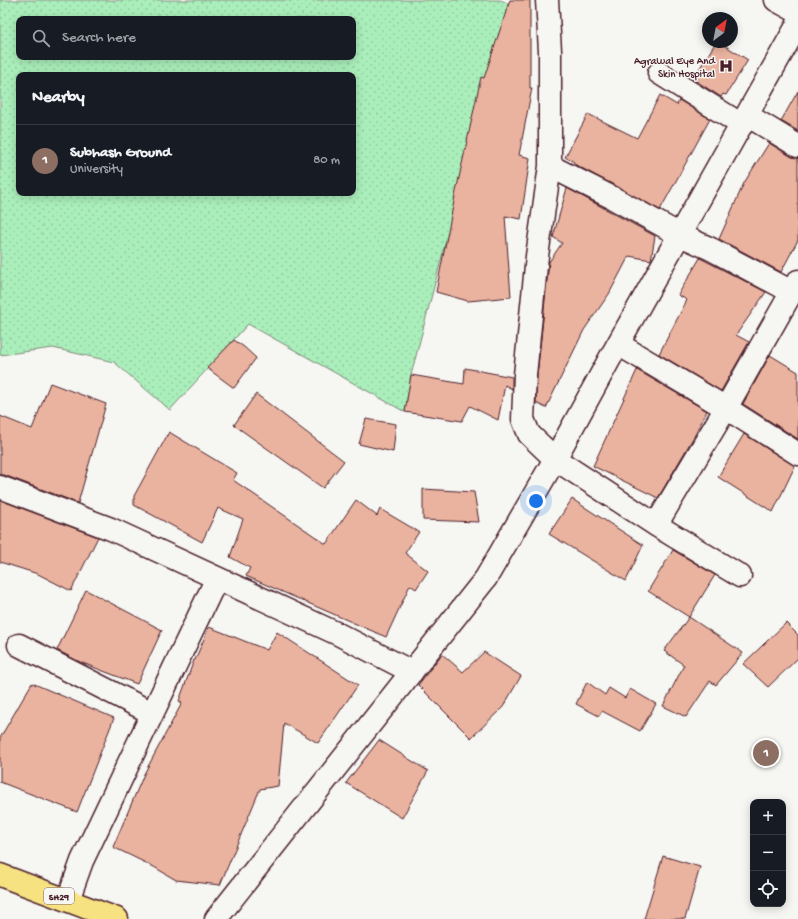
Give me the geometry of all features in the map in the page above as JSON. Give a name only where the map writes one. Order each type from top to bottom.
[{"type":"main road","name":"SH29","points":[[0,875],[117,919]]},
{"type":"street","points":[[547,0],[550,51],[550,166],[537,256],[525,375],[523,418],[529,434],[556,459],[656,525],[740,576]]},
{"type":"street","points":[[776,0],[798,12]]},
{"type":"street","points":[[216,919],[486,578],[556,459],[618,344],[798,24]]},
{"type":"street","points":[[659,73],[744,120],[798,146]]},
{"type":"street","points":[[550,166],[613,198],[680,235],[796,286],[726,408],[656,525]]},
{"type":"street","points":[[618,344],[726,408],[798,454]]},
{"type":"street","points":[[0,487],[111,529],[338,634],[412,672]]},
{"type":"street","points":[[68,900],[82,861],[217,578]]},
{"type":"street","points":[[19,645],[152,713]]},
{"type":"green space","points":[[0,0],[500,0],[508,3],[411,375],[405,412],[248,324],[170,410],[114,362],[53,348],[0,355]]},
{"type":"building","points":[[510,0],[530,0],[530,88],[532,88],[519,155],[530,158],[521,219],[505,216],[511,297],[468,301],[436,292],[481,77],[484,78]]},
{"type":"building","points":[[712,48],[729,48],[748,60],[726,95],[723,94],[721,97],[693,79]]},
{"type":"building","points":[[798,91],[798,131],[781,121]]},
{"type":"building","points":[[660,95],[677,105],[679,100],[710,119],[660,210],[574,164],[574,162],[565,157],[588,114],[637,138]]},
{"type":"building","points":[[769,143],[792,157],[798,158],[798,240],[781,272],[719,239],[744,183]]},
{"type":"building","points":[[567,188],[655,236],[651,260],[629,256],[609,294],[584,330],[546,408],[536,403],[537,376],[549,262],[562,243],[553,237]]},
{"type":"building","points":[[700,258],[766,292],[736,335],[749,342],[721,391],[659,354],[687,300],[678,295]]},
{"type":"building","points":[[234,340],[256,358],[234,388],[207,368]]},
{"type":"building","points":[[770,355],[798,372],[798,439],[743,404]]},
{"type":"building","points":[[465,368],[512,377],[512,389],[505,385],[498,420],[470,406],[462,421],[405,412],[411,375],[464,384]]},
{"type":"building","points":[[637,370],[707,411],[696,433],[658,498],[593,466]]},
{"type":"building","points":[[50,383],[106,404],[78,503],[4,475],[0,475],[0,416],[32,429]]},
{"type":"building","points":[[256,394],[344,461],[323,488],[234,425]]},
{"type":"building","points":[[366,419],[396,424],[393,452],[359,444]]},
{"type":"building","points":[[169,432],[237,473],[233,480],[326,544],[356,500],[377,516],[380,509],[419,532],[405,553],[428,571],[416,589],[410,585],[386,637],[246,576],[250,568],[230,557],[243,519],[218,508],[202,542],[134,505],[134,496]]},
{"type":"building","points":[[744,434],[795,466],[773,512],[718,477]]},
{"type":"building","points":[[423,489],[474,492],[479,522],[423,520]]},
{"type":"building","points":[[572,499],[643,545],[626,581],[549,534]]},
{"type":"building","points":[[0,500],[98,537],[71,591],[38,574],[0,562]]},
{"type":"building","points":[[673,550],[715,575],[689,617],[648,591]]},
{"type":"building","points":[[86,590],[162,630],[137,684],[80,662],[57,650]]},
{"type":"building","points":[[689,617],[743,653],[716,685],[710,681],[686,717],[663,706],[684,665],[664,651]]},
{"type":"building","points":[[786,623],[798,635],[798,658],[768,687],[743,664]]},
{"type":"building","points":[[209,627],[267,650],[277,632],[358,685],[318,743],[284,723],[278,786],[260,789],[220,885],[176,880],[154,867],[113,847],[144,774],[182,703],[179,701],[194,660]]},
{"type":"building","points":[[484,652],[521,676],[503,707],[471,738],[418,685],[442,654],[463,672]]},
{"type":"building","points":[[587,682],[605,695],[609,688],[625,698],[630,689],[656,704],[640,731],[602,711],[599,716],[576,704]]},
{"type":"building","points":[[32,683],[114,718],[77,812],[0,782],[0,738]]},
{"type":"building","points":[[379,740],[428,771],[402,818],[346,783]]},
{"type":"building","points":[[663,856],[700,867],[685,919],[644,919]]},
{"type":"place","name":"Agrawal Eye And Skin Hospital","points":[[726,66]]},
{"type":"place","name":"Subhash Ground","points":[[766,753]]}]
